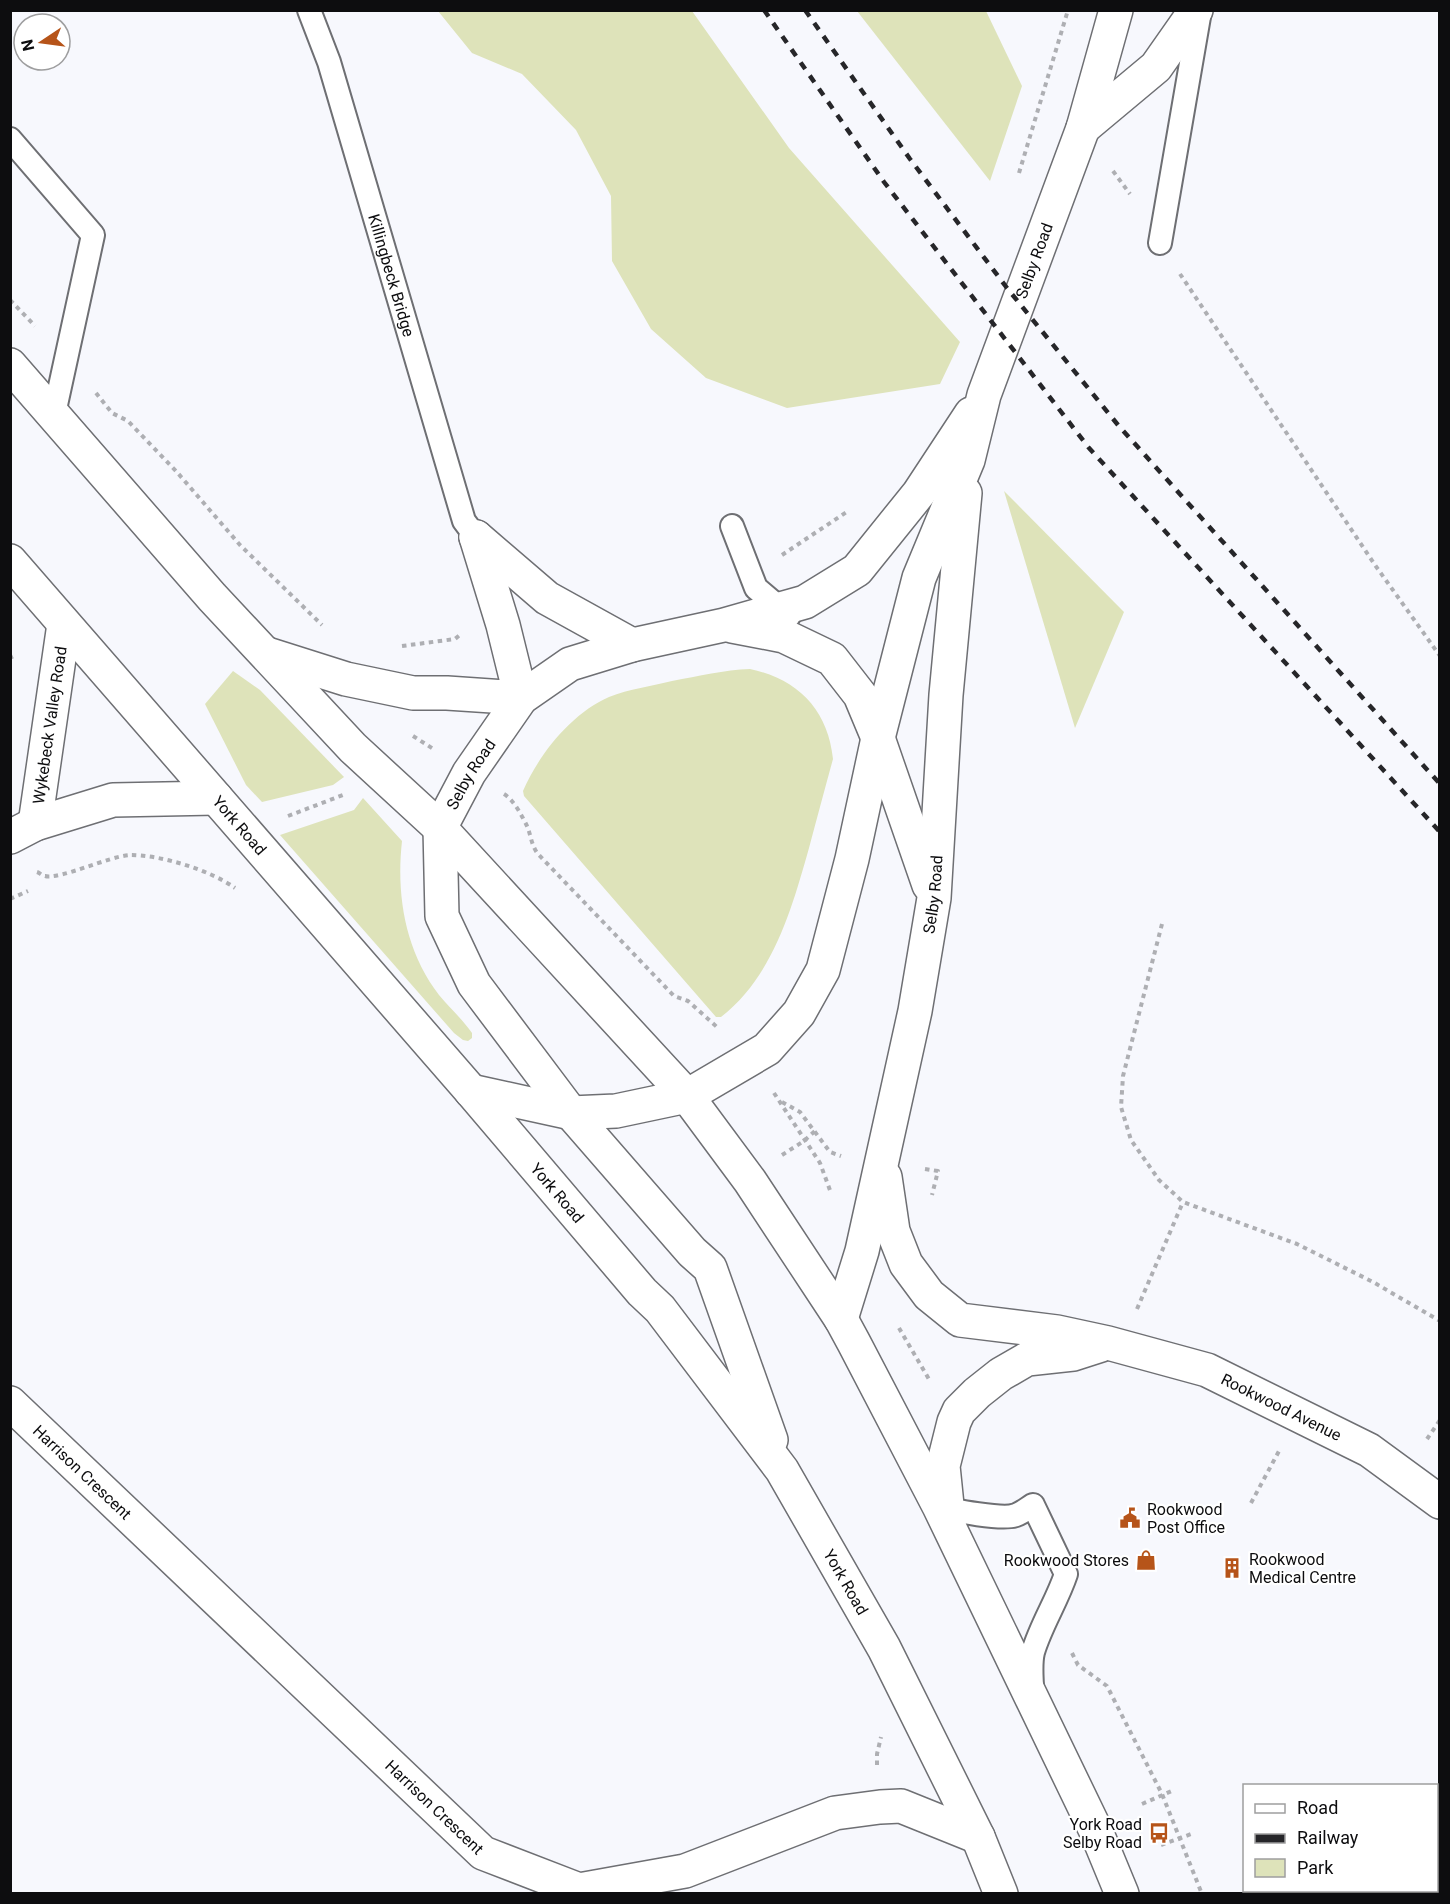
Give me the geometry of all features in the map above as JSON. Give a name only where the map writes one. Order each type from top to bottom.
[{"type":"main road","name":"Selby Road","points":[[841,1319],[862,1251],[882,1161],[915,1011],[934,898],[946,695],[968,460],[984,395],[1083,128],[1116,10]]},
{"type":"main road","name":"Selby Road","points":[[1083,128],[1156,67],[1198,10]]},
{"type":"main road","points":[[10,365],[157,535],[265,654],[374,768],[440,828],[687,1096],[750,1181],[841,1319],[945,1515],[1096,1831],[1122,1893]]},
{"type":"main road","name":"Selby Road","points":[[440,828],[469,773],[521,698],[570,664],[632,645],[782,610],[805,602],[857,570],[919,494],[984,395]]},
{"type":"main road","name":"Selby Road","points":[[471,1091],[571,1113],[616,1111],[687,1096],[767,1049],[799,1013],[823,970],[919,578],[968,460]]},
{"type":"main road","name":"Killingbeck Bridge","points":[[476,537],[547,598],[632,645]]},
{"type":"main road","name":"Killingbeck Bridge","points":[[476,537],[521,698]]},
{"type":"main road","name":"York Road","points":[[10,561],[635,1283],[660,1309],[782,1470],[884,1648],[978,1838],[1001,1893]]},
{"type":"main road","name":"Wykebeck Valley Road","points":[[21,832],[64,624]]},
{"type":"main road","points":[[724,625],[784,636],[832,660],[860,696],[878,738],[934,898]]},
{"type":"main road","points":[[265,654],[346,680],[413,693],[521,698]]},
{"type":"main road","name":"Wykebeck Valley Road","points":[[21,832],[113,800],[216,798]]},
{"type":"main road","points":[[440,828],[442,916],[474,984],[571,1113],[692,1252],[710,1268],[782,1470]]},
{"type":"main road","name":"Rookwood Avenue","points":[[882,1161],[893,1231],[906,1264],[929,1295],[960,1320],[1057,1332],[1207,1370],[1369,1450],[1440,1502]]},
{"type":"main road","points":[[945,1515],[943,1466],[954,1422],[959,1412],[977,1393],[1001,1374],[1027,1359],[1073,1354],[1115,1345]]},
{"type":"main road","name":"Harrison Crescent","points":[[10,1403],[483,1852],[579,1890],[685,1872],[835,1813],[880,1807],[901,1806],[978,1838]]},
{"type":"lane","name":"Killingbeck Bridge","points":[[309,10],[329,62],[464,521],[476,537]]},
{"type":"lane","points":[[1160,243],[1198,10]]},
{"type":"lane","points":[[10,139],[93,235],[54,414]]},
{"type":"lane","points":[[732,526],[756,588],[782,610],[832,660]]},
{"type":"lane","points":[[945,1515],[1015,1516],[1033,1505],[1066,1574],[1058,1596],[1050,1607],[1032,1654],[1032,1698]]},
{"type":"path","points":[[1018,175],[1068,10]]},
{"type":"path","points":[[1083,128],[1132,197],[1160,243],[1375,565],[1440,656]]},
{"type":"path","points":[[128,421],[177,471],[240,544],[303,609],[329,630]]},
{"type":"path","points":[[750,572],[788,552],[853,508]]},
{"type":"path","points":[[393,648],[455,639]]},
{"type":"path","points":[[256,843],[284,817],[343,795],[374,768]]},
{"type":"path","points":[[528,827],[533,847],[538,854],[674,996],[688,1001]]},
{"type":"path","points":[[21,832],[36,871],[46,877],[130,855],[172,861],[221,878],[240,891]]},
{"type":"path","points":[[10,899],[28,891]]},
{"type":"path","points":[[1162,924],[1123,1076],[1120,1107],[1131,1140],[1159,1180],[1183,1202],[1297,1244],[1373,1282],[1440,1321]]},
{"type":"path","points":[[1115,1345],[1183,1202]]},
{"type":"path","points":[[1251,1503],[1299,1415]]},
{"type":"path","points":[[880,1730],[877,1754],[880,1807]]},
{"type":"path","points":[[1142,1804],[1174,1790]]},
{"type":"path","points":[[1161,1845],[1194,1833]]},
{"type":"green space","points":[[438,11],[692,11],[789,148],[960,342],[940,384],[787,408],[706,378],[651,329],[612,261],[611,196],[576,130],[522,74],[472,53]]},
{"type":"green space","points":[[857,11],[986,11],[1022,86],[990,181]]},
{"type":"green space","points":[[1004,491],[1124,612],[1075,728]]},
{"type":"green space","points":[[750,669],[783,680],[808,699],[825,726],[833,759],[802,871],[778,940],[767,962],[739,1001],[721,1017],[716,1017],[524,796],[523,791],[547,749],[570,724],[595,704],[617,694],[640,688]]},
{"type":"green space","points":[[233,671],[260,690],[344,777],[333,785],[262,802],[246,785],[205,704]]},
{"type":"green space","points":[[363,798],[402,841],[400,882],[411,941],[427,978],[472,1033],[472,1038],[468,1041],[454,1033],[280,835],[354,810]]},
{"type":"railway","points":[[764,10],[884,182],[1089,448],[1440,832]]},
{"type":"railway","points":[[805,10],[910,159],[1007,288],[1118,425],[1440,784]]},
{"type":"place","name":"Rookwood Post Office","points":[[1130,1518]]},
{"type":"place","name":"Rookwood Stores","points":[[1146,1560]]},
{"type":"place","name":"Rookwood Medical Centre","points":[[1232,1568]]},
{"type":"place","name":"York Road Selby Road","points":[[1159,1833]]}]
